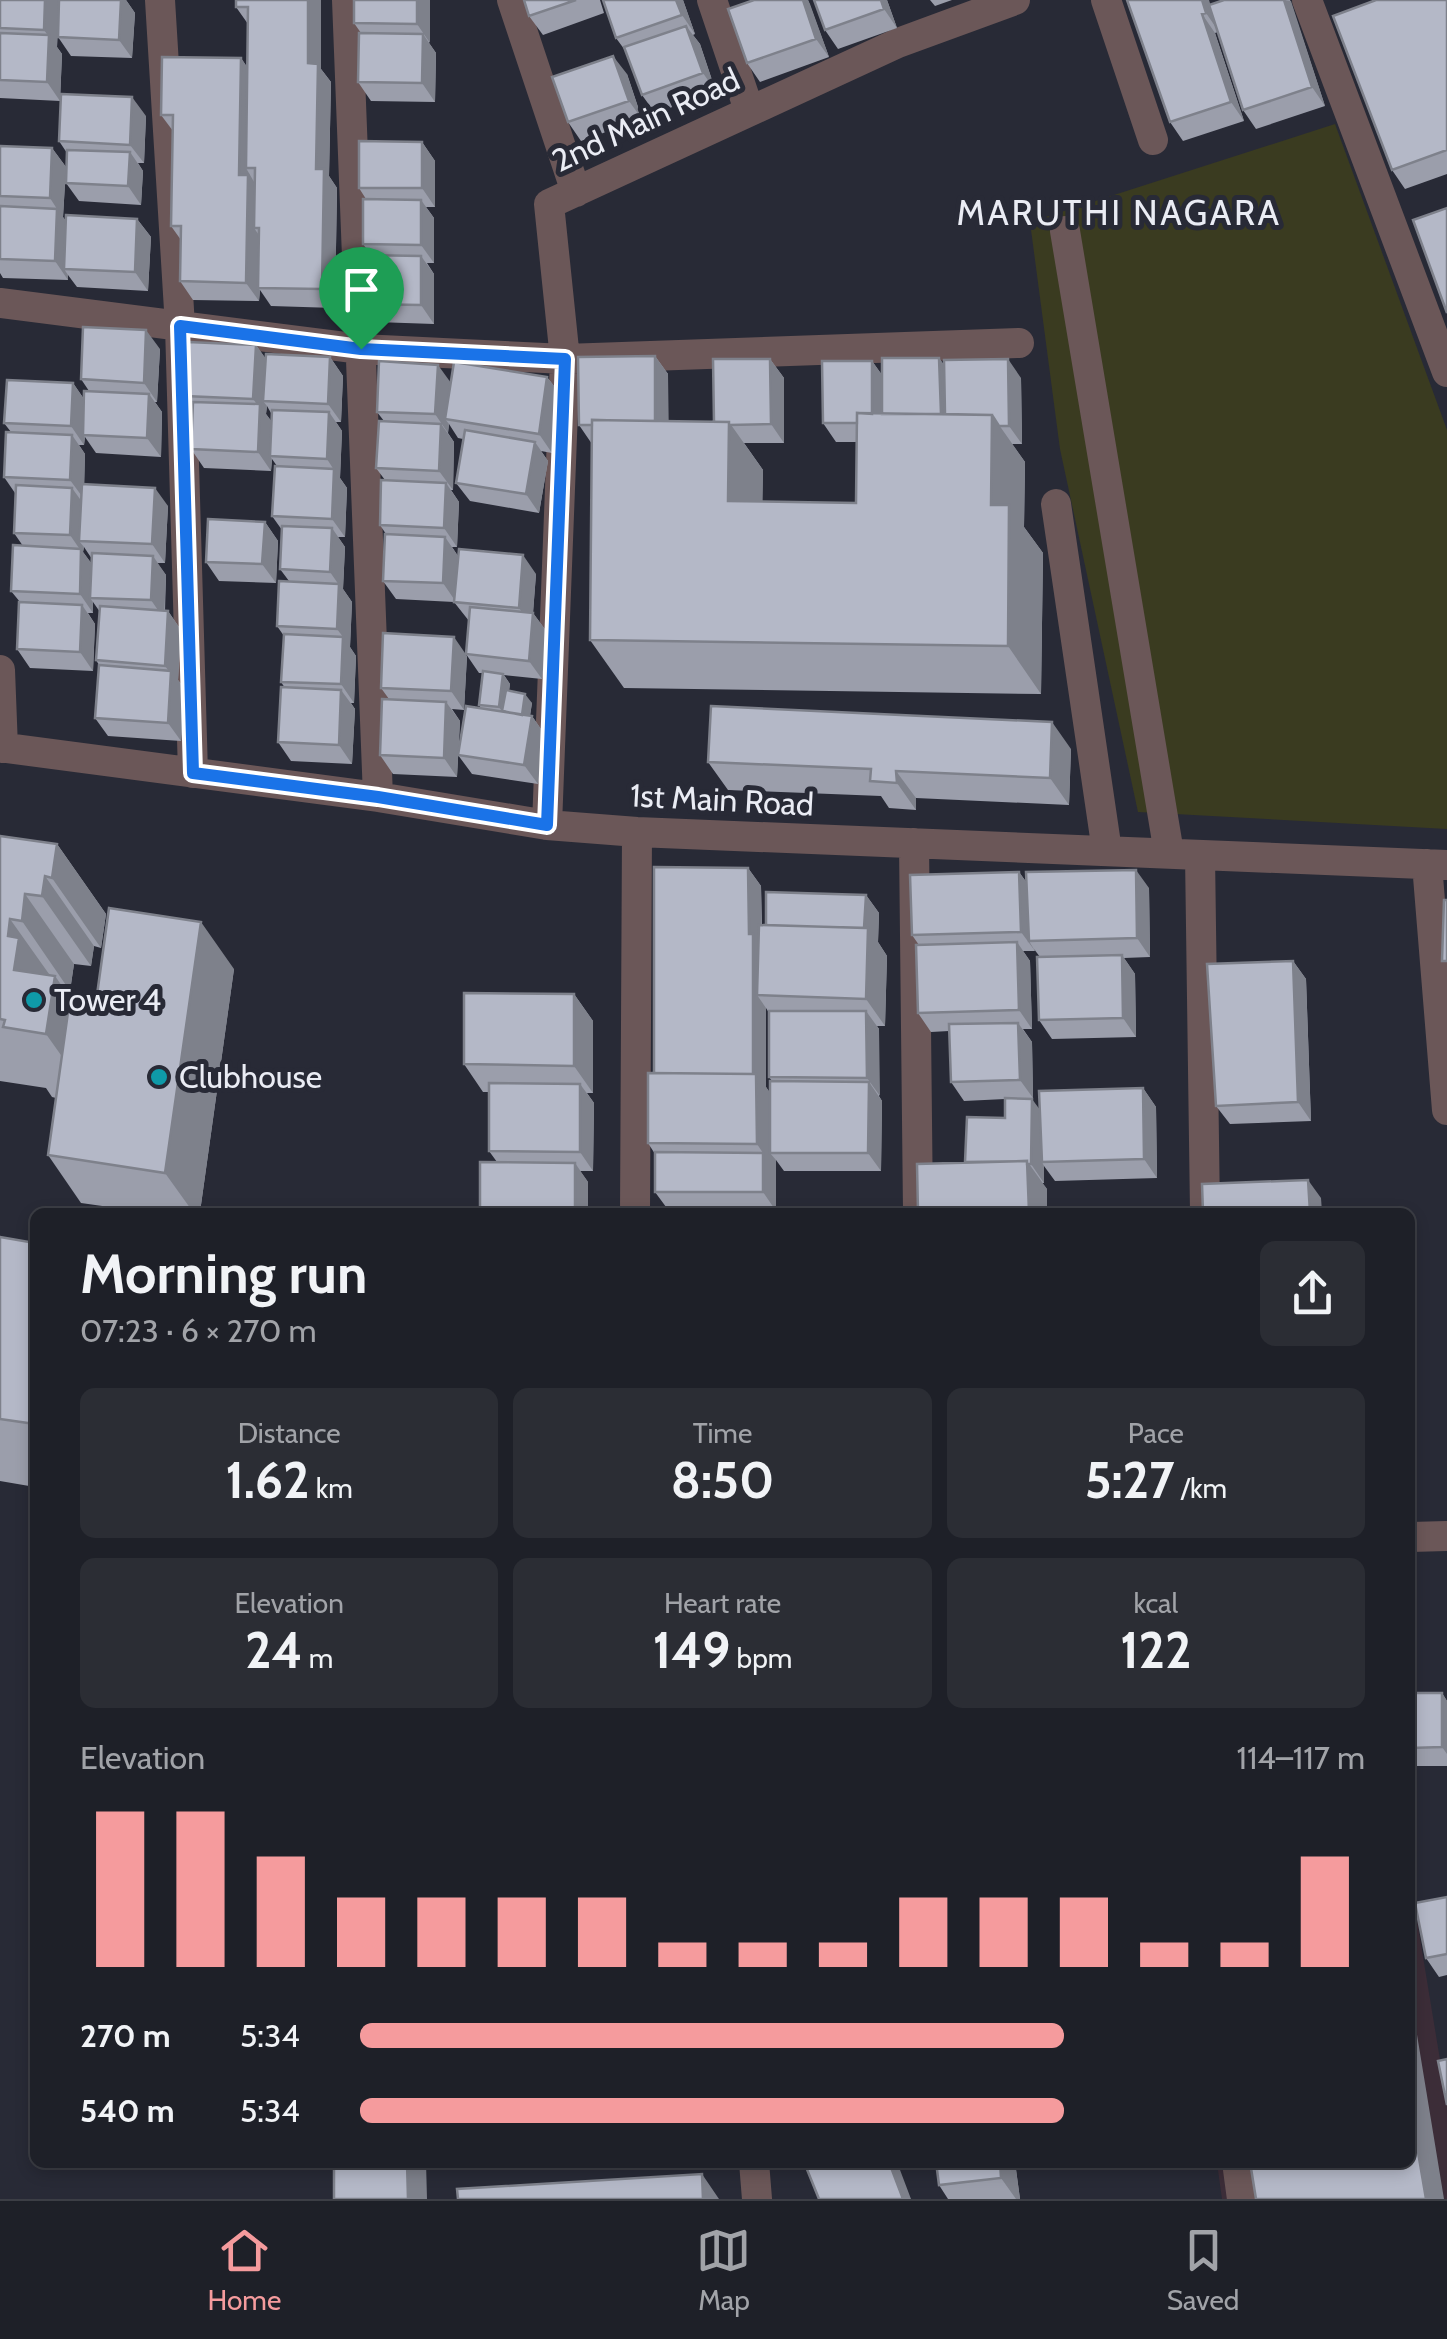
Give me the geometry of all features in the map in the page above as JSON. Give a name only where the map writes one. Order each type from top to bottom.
[{"type":"street","points":[[160,0],[180,326],[193,773]]},
{"type":"street","points":[[348,0],[378,797]]},
{"type":"street","points":[[512,0],[576,192]]},
{"type":"street","points":[[712,0],[749,110]]},
{"type":"street","name":"2nd Main Road","points":[[547,825],[565,359],[549,204],[749,110],[933,14],[1015,0]]},
{"type":"street","points":[[1106,0],[1153,140]]},
{"type":"street","points":[[1307,0],[1447,372]]},
{"type":"street","points":[[1065,231],[1185,854],[1205,1208]]},
{"type":"street","points":[[0,303],[361,349],[565,359],[1018,344]]},
{"type":"street","points":[[1056,504],[1107,851]]},
{"type":"street","points":[[0,670],[1,748]]},
{"type":"street","name":"1st Main Road","points":[[1,748],[378,797],[547,825],[637,832],[1437,864]]},
{"type":"street","points":[[635,1208],[637,832]]},
{"type":"street","points":[[914,843],[918,1208]]},
{"type":"street","points":[[1437,864],[1447,1110]]},
{"type":"street","points":[[1415,1537],[1447,1536]]},
{"type":"street","points":[[754,2168],[757,2199]]},
{"type":"street","points":[[1238,2168],[1242,2199]]},
{"type":"shaded area","points":[[1415,1908],[1447,2102],[1447,2199],[1222,2199],[1218,2168],[1415,2168]]},
{"type":"green space","points":[[1335,124],[1447,430],[1447,829],[1138,812],[1060,449],[1030,222]]},
{"type":"building","points":[[0,0],[45,0],[44,30],[0,28]]},
{"type":"building","points":[[59,0],[121,0],[119,40],[58,37]]},
{"type":"building","points":[[236,0],[308,0],[308,63],[318,64],[316,169],[324,169],[322,289],[258,288],[255,168],[246,168],[248,7],[236,7]]},
{"type":"building","points":[[354,0],[417,0],[417,24],[354,23]]},
{"type":"building","points":[[524,0],[576,0],[529,16]]},
{"type":"building","points":[[603,0],[676,0],[682,15],[616,38]]},
{"type":"building","points":[[754,0],[803,0],[816,39],[747,63],[728,9]]},
{"type":"building","points":[[814,0],[881,0],[884,9],[825,30]]},
{"type":"building","points":[[1127,0],[1202,0],[1206,13],[1202,14],[1231,102],[1170,122]]},
{"type":"building","points":[[1224,0],[1284,0],[1312,87],[1243,110],[1209,5]]},
{"type":"building","points":[[1376,0],[1447,0],[1447,150],[1392,170],[1333,16]]},
{"type":"building","points":[[686,26],[703,73],[642,95],[624,47]]},
{"type":"building","points":[[0,33],[49,35],[47,82],[0,80]]},
{"type":"building","points":[[359,33],[423,34],[422,83],[358,82]]},
{"type":"building","points":[[613,56],[629,101],[568,122],[552,77]]},
{"type":"building","points":[[162,57],[241,58],[239,175],[248,175],[246,283],[180,281],[181,226],[171,226],[173,115],[161,115]]},
{"type":"building","points":[[61,94],[132,97],[130,145],[59,141]]},
{"type":"building","points":[[359,141],[422,142],[422,188],[359,188]]},
{"type":"building","points":[[0,146],[52,148],[50,198],[0,196]]},
{"type":"building","points":[[67,150],[130,152],[128,186],[66,183]]},
{"type":"building","points":[[363,199],[421,200],[421,245],[363,244]]},
{"type":"building","points":[[0,206],[57,209],[55,261],[0,259]]},
{"type":"building","points":[[1447,208],[1447,313],[1413,220]]},
{"type":"building","points":[[66,215],[137,219],[135,272],[64,269]]},
{"type":"building","points":[[363,255],[421,256],[421,305],[363,304]]},
{"type":"building","points":[[83,327],[146,330],[144,383],[81,379]]},
{"type":"building","points":[[188,342],[256,345],[253,399],[185,396]]},
{"type":"building","points":[[266,354],[330,357],[328,404],[263,401]]},
{"type":"building","points":[[655,356],[655,421],[592,420],[592,425],[579,425],[578,357]]},
{"type":"building","points":[[882,358],[939,358],[941,414],[882,414]]},
{"type":"building","points":[[713,359],[770,359],[771,424],[714,422]]},
{"type":"building","points":[[1008,359],[1009,426],[999,426],[992,415],[945,414],[944,360]]},
{"type":"building","points":[[379,361],[438,365],[435,414],[377,412]]},
{"type":"building","points":[[822,361],[872,361],[872,414],[857,413],[857,423],[823,423]]},
{"type":"building","points":[[454,362],[547,377],[539,434],[445,419]]},
{"type":"building","points":[[7,380],[73,383],[71,426],[4,423]]},
{"type":"building","points":[[84,391],[149,394],[147,438],[83,435]]},
{"type":"building","points":[[193,402],[260,404],[258,452],[191,449]]},
{"type":"building","points":[[272,410],[329,412],[327,459],[270,456]]},
{"type":"building","points":[[857,413],[992,415],[991,505],[1009,505],[1008,646],[590,640],[592,420],[729,422],[728,501],[856,503]]},
{"type":"building","points":[[379,421],[441,424],[439,471],[376,468]]},
{"type":"building","points":[[465,430],[535,442],[526,494],[456,483]]},
{"type":"building","points":[[6,432],[72,435],[70,480],[4,477]]},
{"type":"building","points":[[275,466],[334,469],[332,519],[272,516]]},
{"type":"building","points":[[381,480],[446,483],[444,528],[380,525]]},
{"type":"building","points":[[82,484],[155,488],[152,544],[79,541]]},
{"type":"building","points":[[16,485],[72,488],[70,535],[14,533]]},
{"type":"building","points":[[208,519],[265,522],[262,564],[206,562]]},
{"type":"building","points":[[282,526],[332,528],[330,572],[280,569]]},
{"type":"building","points":[[385,534],[445,537],[443,583],[383,581]]},
{"type":"building","points":[[13,545],[81,549],[80,594],[11,591]]},
{"type":"building","points":[[459,549],[523,555],[519,608],[454,602]]},
{"type":"building","points":[[92,553],[153,556],[151,600],[90,598]]},
{"type":"building","points":[[279,581],[339,584],[337,629],[277,626]]},
{"type":"building","points":[[19,602],[82,605],[80,652],[17,649]]},
{"type":"building","points":[[100,606],[168,611],[165,666],[96,660]]},
{"type":"building","points":[[470,607],[533,613],[529,661],[466,654]]},
{"type":"building","points":[[383,633],[454,637],[451,691],[381,688]]},
{"type":"building","points":[[284,634],[343,637],[341,684],[281,682]]},
{"type":"building","points":[[99,665],[171,671],[168,723],[95,718]]},
{"type":"building","points":[[483,671],[503,674],[499,707],[479,705]]},
{"type":"building","points":[[281,687],[341,690],[339,745],[278,742]]},
{"type":"building","points":[[506,690],[525,694],[522,715],[502,711]]},
{"type":"building","points":[[382,699],[446,702],[444,758],[380,755]]},
{"type":"building","points":[[466,706],[532,716],[524,765],[458,755]]},
{"type":"building","points":[[711,706],[1052,722],[1050,778],[896,771],[897,783],[870,781],[871,769],[708,762]]},
{"type":"building","points":[[0,836],[57,844],[52,878],[45,876],[42,896],[25,894],[22,921],[10,919],[8,936],[19,938],[14,970],[55,976],[46,1034],[3,1027],[5,1020],[0,1019]]},
{"type":"building","points":[[654,867],[748,868],[749,934],[753,934],[753,1074],[654,1073]]},
{"type":"building","points":[[1136,870],[1137,938],[1029,941],[1026,872]]},
{"type":"building","points":[[1019,872],[1021,932],[912,935],[910,875]]},
{"type":"building","points":[[766,892],[866,895],[864,928],[766,925]]},
{"type":"building","points":[[1447,900],[1447,961],[1442,961]]},
{"type":"building","points":[[109,908],[201,922],[165,1173],[48,1155],[70,998],[96,1002]]},
{"type":"building","points":[[759,925],[868,928],[866,999],[757,995]]},
{"type":"building","points":[[1017,942],[1019,1010],[918,1013],[916,945]]},
{"type":"building","points":[[1122,955],[1123,1018],[1039,1020],[1037,957]]},
{"type":"building","points":[[1293,961],[1298,1102],[1216,1106],[1207,964]]},
{"type":"building","points":[[464,993],[574,994],[574,1066],[464,1064]]},
{"type":"building","points":[[769,1011],[866,1011],[867,1078],[769,1077]]},
{"type":"building","points":[[1018,1023],[1020,1080],[951,1082],[949,1024]]},
{"type":"building","points":[[648,1073],[756,1074],[757,1144],[648,1143]]},
{"type":"building","points":[[770,1081],[869,1082],[868,1153],[770,1153]]},
{"type":"building","points":[[489,1083],[580,1084],[580,1152],[489,1151]]},
{"type":"building","points":[[1143,1088],[1144,1159],[1042,1162],[1039,1091]]},
{"type":"building","points":[[1005,1098],[1032,1099],[1031,1164],[965,1162],[967,1117],[1005,1118]]},
{"type":"building","points":[[655,1152],[763,1153],[763,1192],[655,1192]]},
{"type":"building","points":[[1027,1161],[1029,1208],[918,1208],[917,1164]]},
{"type":"building","points":[[480,1162],[575,1163],[575,1208],[480,1208]]},
{"type":"building","points":[[1308,1180],[1310,1208],[1203,1208],[1202,1184]]},
{"type":"building","points":[[0,1237],[30,1242],[30,1423],[0,1419]]},
{"type":"building","points":[[1415,1693],[1442,1693],[1442,1747],[1415,1748]]},
{"type":"building","points":[[1447,1897],[1447,1954],[1426,1958],[1415,1903]]},
{"type":"building","points":[[1447,2059],[1447,2105],[1438,2061]]},
{"type":"building","points":[[1415,2134],[1426,2199],[1256,2199],[1251,2168],[1415,2168]]},
{"type":"building","points":[[334,2168],[407,2168],[408,2199],[334,2199]]},
{"type":"building","points":[[806,2168],[891,2168],[903,2199],[819,2199]]},
{"type":"building","points":[[937,2168],[1000,2168],[1001,2178],[939,2185]]},
{"type":"building","points":[[702,2174],[703,2199],[458,2199],[457,2189]]},
{"type":"place","name":"Tower 4","points":[[34,1000]]},
{"type":"place","name":"Clubhouse","points":[[159,1077]]},
{"type":"district","name":"MARUTHI NAGARA","points":[[1119,213]]},
{"type":"route","points":[[180,326],[361,349],[565,359],[547,825],[378,797],[193,773],[180,326]]}]
